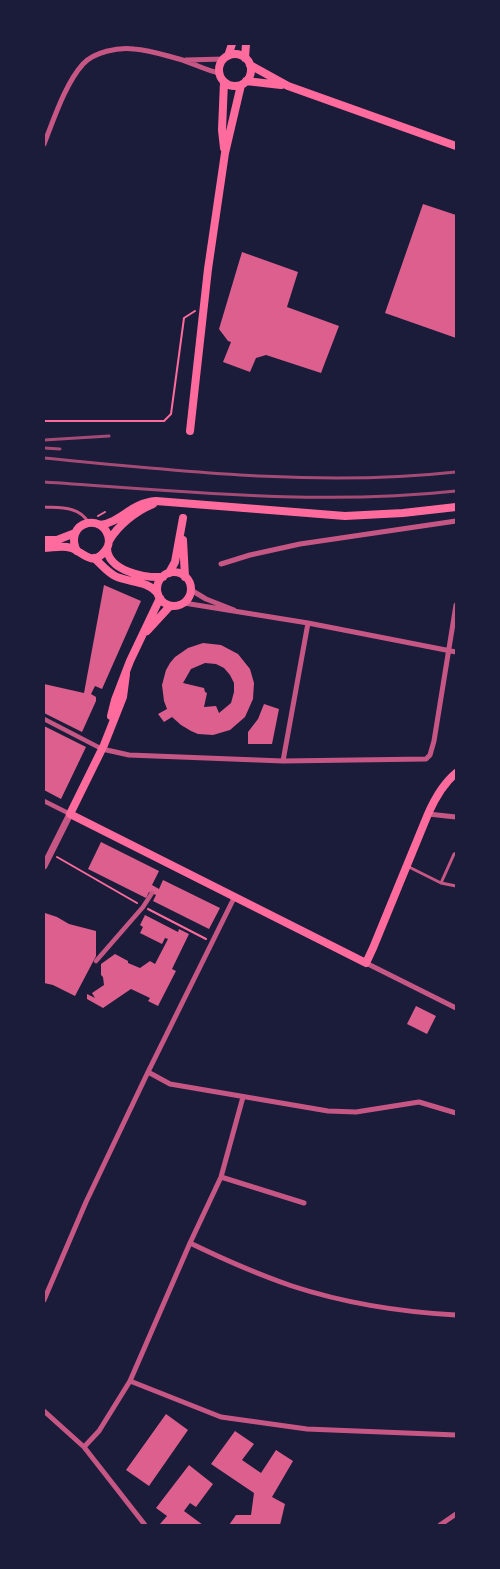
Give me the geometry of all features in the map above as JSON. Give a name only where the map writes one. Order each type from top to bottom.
[{"type":"main road","points":[[225,153],[222,130],[224,82],[219,68],[232,44]]},
{"type":"main road","points":[[190,431],[203,305],[225,153],[244,83],[250,74],[246,44]]},
{"type":"main road","points":[[226,57],[237,54],[288,86]]},
{"type":"main road","points":[[224,82],[232,86],[244,83],[265,82],[288,86],[456,146]]},
{"type":"main road","points":[[44,548],[69,547],[86,557],[94,558],[102,555],[118,528],[142,510],[163,502]]},
{"type":"main road","points":[[44,540],[62,539],[75,533],[81,526],[88,523],[100,525],[114,521],[142,503],[163,502],[345,516],[403,513],[456,507]]},
{"type":"main road","points":[[183,518],[175,562],[158,585],[159,596],[126,674],[122,697],[102,749],[70,814],[366,963],[428,814],[437,796],[448,780],[456,773]]},
{"type":"main road","points":[[94,558],[115,576],[154,588],[159,596],[170,606],[179,606],[190,596],[190,584],[185,577],[177,573],[152,577],[118,567],[110,560],[106,531],[100,525]]},
{"type":"main road","points":[[182,528],[185,577]]},
{"type":"main road","points":[[75,533],[74,544],[77,551]]},
{"type":"main road","points":[[142,636],[170,606]]},
{"type":"street","points":[[44,144],[73,79],[84,63],[105,52],[131,48],[183,60],[205,69],[219,72]]},
{"type":"street","points":[[183,60],[226,57]]},
{"type":"street","points":[[221,564],[250,555],[300,544],[456,521]]},
{"type":"street","points":[[191,590],[206,599],[246,615]]},
{"type":"street","points":[[184,603],[456,652]]},
{"type":"street","points":[[44,719],[102,749],[129,755],[283,761],[426,759],[434,741],[456,609]]},
{"type":"street","points":[[283,761],[308,624]]},
{"type":"street","points":[[44,801],[70,814],[44,866]]},
{"type":"street","points":[[428,814],[456,817]]},
{"type":"street","points":[[96,961],[152,894]]},
{"type":"street","points":[[44,1300],[86,1202],[235,896]]},
{"type":"street","points":[[366,963],[456,1008]]},
{"type":"street","points":[[148,1072],[170,1084],[328,1111],[356,1112],[420,1102],[456,1113]]},
{"type":"street","points":[[84,1447],[99,1431],[130,1381],[190,1243],[221,1178],[242,1097]]},
{"type":"street","points":[[221,1178],[304,1203]]},
{"type":"street","points":[[190,1243],[240,1267],[292,1286],[333,1298],[416,1312],[456,1315]]},
{"type":"street","points":[[130,1381],[221,1417],[307,1429],[456,1435]]},
{"type":"street","points":[[44,1411],[84,1447],[145,1525]]},
{"type":"street","points":[[440,1525],[456,1514]]},
{"type":"lane","points":[[44,507],[77,511],[84,516],[88,523]]},
{"type":"lane","points":[[441,882],[456,853]]},
{"type":"lane","points":[[407,866],[441,882],[456,886]]},
{"type":"path","points":[[44,420],[164,421],[171,414],[184,318],[203,305]]},
{"type":"path","points":[[56,856],[143,906],[213,942]]},
{"type":"building","points":[[423,204],[456,215],[456,338],[385,313]]},
{"type":"building","points":[[242,252],[298,272],[287,307],[339,326],[321,373],[266,355],[256,358],[250,372],[223,362],[231,342],[228,341],[219,329]]},
{"type":"building","points":[[104,585],[141,601],[102,689],[95,686],[91,694],[96,697],[96,701],[82,732],[44,713],[44,684],[84,693]]},
{"type":"building","points":[[203,643],[221,645],[238,654],[250,669],[254,683],[253,699],[245,717],[230,730],[213,735],[198,734],[181,725],[172,717],[164,722],[158,714],[167,709],[162,685],[166,670],[175,657],[188,648]],"holes":[[[205,663],[216,664],[224,668],[234,683],[231,703],[219,713],[216,706],[204,707],[207,693],[204,688],[183,683],[191,669]]]},
{"type":"building","points":[[264,704],[279,709],[272,744],[248,744],[248,732],[258,719]]},
{"type":"building","points":[[44,726],[86,747],[61,799],[44,790]]},
{"type":"building","points":[[101,842],[159,871],[152,885],[159,889],[163,880],[220,908],[209,929],[153,901],[156,895],[149,892],[146,898],[88,869]]},
{"type":"building","points":[[45,913],[69,924],[96,931],[96,956],[75,996],[53,985],[44,983]]},
{"type":"building","points":[[145,915],[178,932],[179,929],[189,934],[172,969],[176,971],[158,1006],[148,1001],[150,998],[131,989],[103,1008],[87,999],[87,994],[95,998],[92,993],[104,985],[101,975],[101,964],[115,954],[128,961],[128,963],[140,968],[150,961],[155,964],[168,939],[165,938],[162,944],[140,933],[143,927],[140,925]]},
{"type":"building","points":[[416,1006],[436,1016],[427,1034],[407,1024]]},
{"type":"building","points":[[166,1414],[188,1430],[149,1486],[126,1470]]},
{"type":"building","points":[[235,1431],[254,1444],[242,1460],[261,1473],[276,1450],[293,1461],[272,1497],[285,1504],[280,1525],[229,1525],[236,1515],[251,1515],[254,1493],[211,1464]]},
{"type":"building","points":[[189,1465],[213,1484],[196,1507],[190,1503],[184,1511],[203,1525],[161,1525],[167,1516],[156,1508]]},
{"type":"railway","points":[[44,440],[109,436]]},
{"type":"railway","points":[[44,448],[60,449]]},
{"type":"railway","points":[[44,458],[146,468],[301,478],[405,476],[456,472]]},
{"type":"railway","points":[[44,482],[250,496],[353,497],[456,491]]}]
